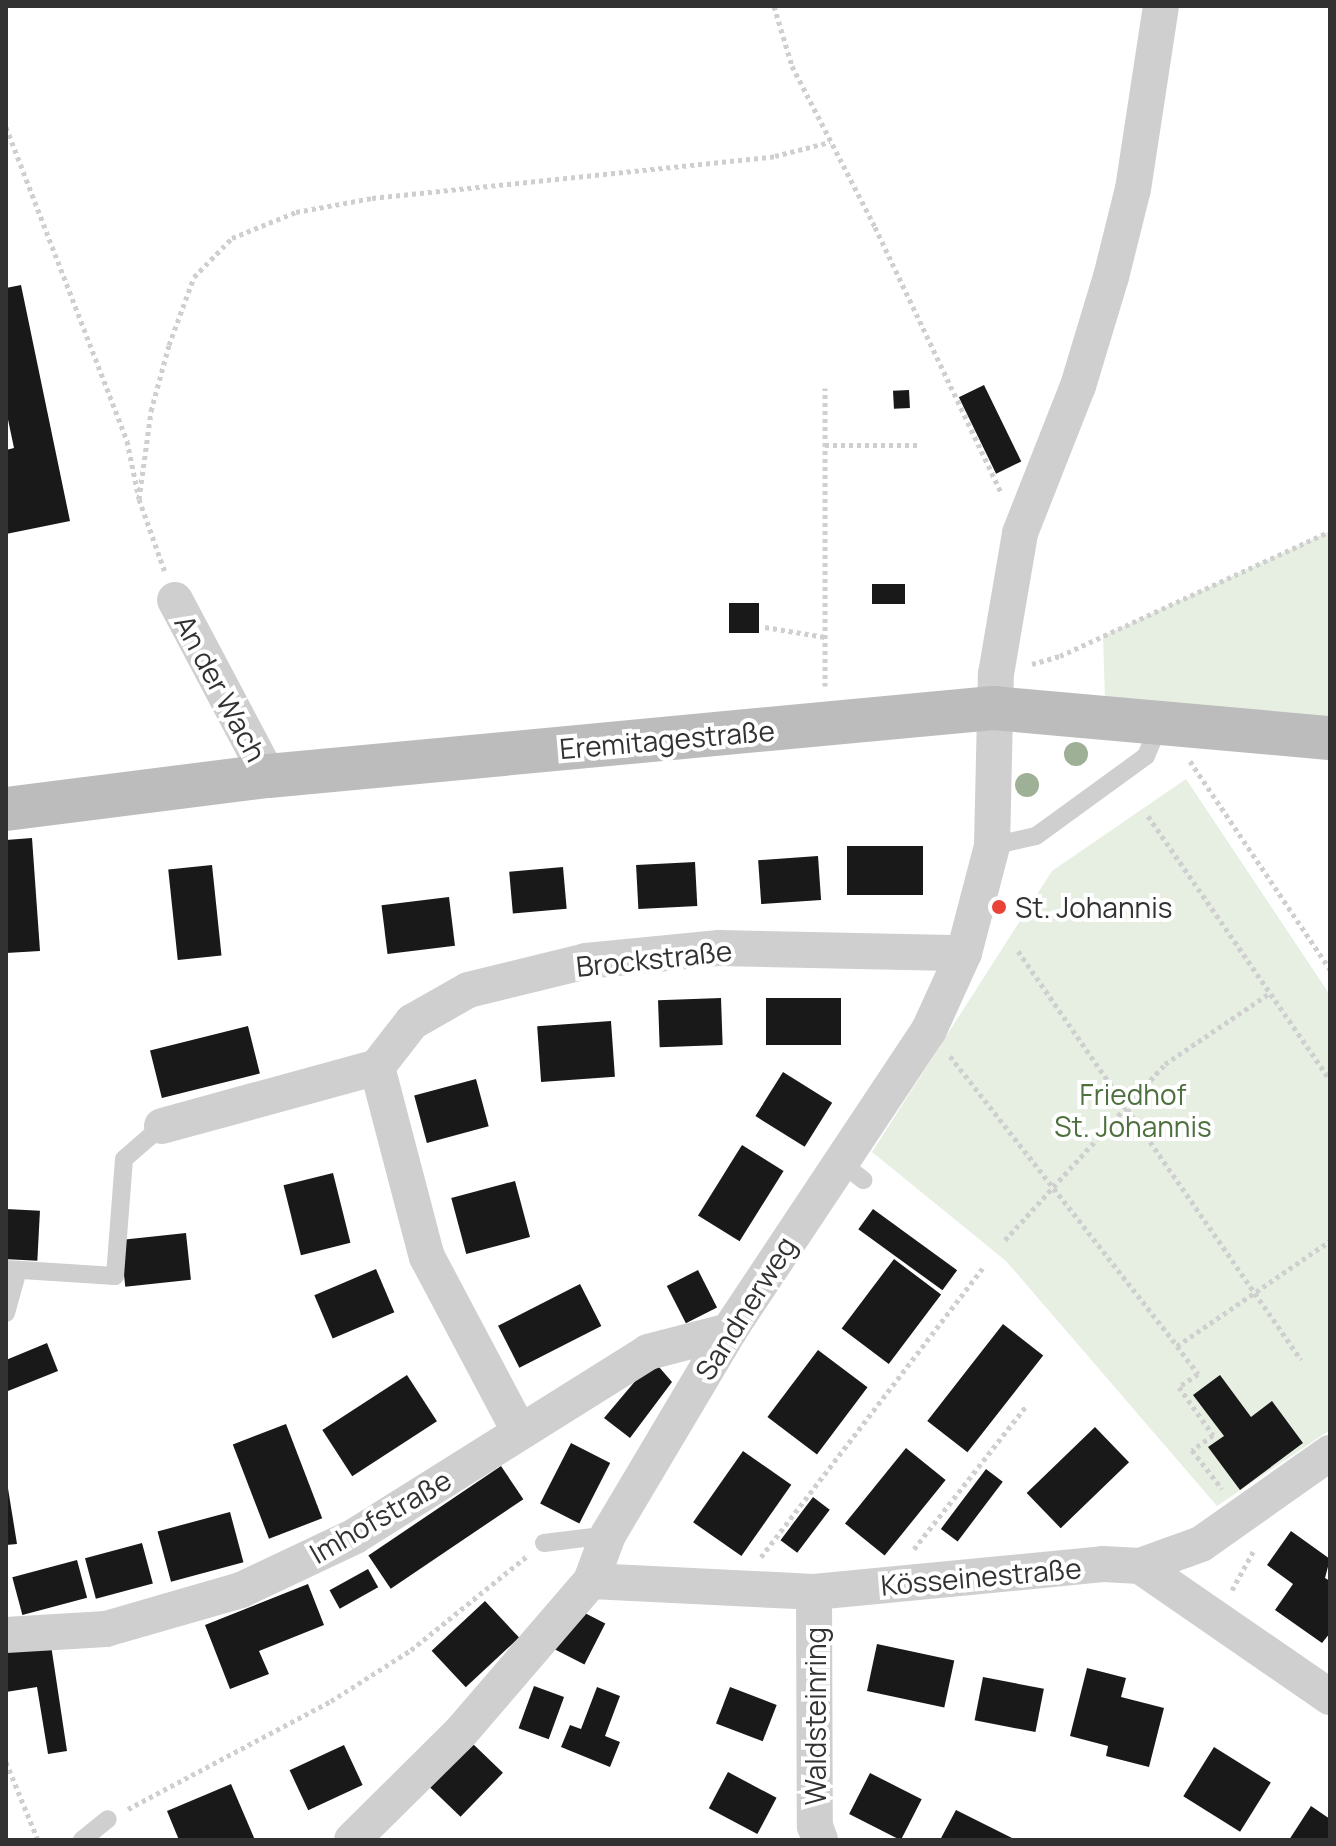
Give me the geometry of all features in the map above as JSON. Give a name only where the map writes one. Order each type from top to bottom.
[{"type":"street","name":"Sandnerweg","points":[[352,1840],[461,1732],[591,1581],[608,1535],[729,1331],[851,1170],[929,1030],[964,953],[992,846],[994,691],[1020,533],[1078,386],[1111,277],[1133,189],[1161,6]]},
{"type":"street","name":"An der Wach","points":[[175,600],[268,776]]},
{"type":"street","name":"Eremitagestraße","points":[[6,809],[994,691],[1162,720],[1330,738]]},
{"type":"street","name":"Brockstraße","points":[[377,1067],[412,1022],[468,990],[586,961],[719,948],[964,953]]},
{"type":"street","points":[[162,1126],[377,1067],[427,1257],[519,1431]]},
{"type":"street","name":"Imhofstraße","points":[[6,1635],[106,1629],[241,1590],[355,1536],[648,1352],[729,1331]]},
{"type":"street","points":[[1140,1566],[1201,1544],[1330,1453]]},
{"type":"street","name":"Kösseinestraße","points":[[591,1581],[814,1592],[1103,1564],[1140,1566]]},
{"type":"street","points":[[1140,1566],[1330,1697]]},
{"type":"street","name":"Waldsteinring","points":[[814,1592],[815,1826],[820,1840]]},
{"type":"lane","points":[[992,846],[1036,836],[1146,756],[1162,720]]},
{"type":"lane","points":[[6,1313],[12,1270],[115,1276],[124,1159],[162,1126]]},
{"type":"lane","points":[[544,1543],[608,1535]]},
{"type":"lane","points":[[82,1840],[108,1819]]},
{"type":"path","points":[[774,6],[792,66],[1020,533]]},
{"type":"path","points":[[6,127],[127,441],[139,499],[175,600]]},
{"type":"path","points":[[139,499],[151,411],[174,331],[194,277],[232,238],[296,212],[372,198],[775,156],[830,142]]},
{"type":"path","points":[[825,388],[825,686]]},
{"type":"path","points":[[825,445],[918,445]]},
{"type":"path","points":[[994,691],[1060,656],[1330,531]]},
{"type":"path","points":[[765,627],[825,637]]},
{"type":"path","points":[[1162,720],[1330,969]]},
{"type":"path","points":[[1148,816],[1330,1080]]},
{"type":"path","points":[[1018,951],[1301,1360]]},
{"type":"path","points":[[1005,1240],[1165,1064],[1270,993]]},
{"type":"path","points":[[929,1030],[1198,1374],[1179,1387],[1213,1435],[1192,1450],[1223,1488],[1216,1494]]},
{"type":"path","points":[[1177,1346],[1330,1241]]},
{"type":"path","points":[[736,1589],[983,1268]]},
{"type":"path","points":[[885,1585],[1027,1405]]},
{"type":"path","points":[[1217,1619],[1262,1542]]},
{"type":"path","points":[[108,1819],[344,1693],[411,1650],[544,1543]]},
{"type":"path","points":[[6,1762],[38,1840]]},
{"type":"green space","points":[[1330,531],[1330,738],[1105,699],[1103,636]]},
{"type":"green space","name":"Friedhof St. Johannis","points":[[1186,779],[1330,995],[1330,1430],[1217,1506],[1006,1261],[872,1152],[1052,871]]},
{"type":"building","points":[[21,285],[70,521],[6,534],[6,450],[14,448],[6,410],[6,288]]},
{"type":"building","points":[[984,385],[1021,461],[996,474],[959,397]]},
{"type":"building","points":[[909,390],[910,408],[894,409],[893,391]]},
{"type":"building","points":[[872,584],[905,584],[905,604],[872,604]]},
{"type":"building","points":[[729,603],[759,603],[759,633],[729,633]]},
{"type":"building","points":[[32,838],[40,951],[6,953],[6,840]]},
{"type":"building","points":[[847,846],[923,846],[923,895],[847,895]]},
{"type":"building","points":[[818,856],[821,900],[761,904],[758,860]]},
{"type":"building","points":[[695,862],[697,906],[638,909],[636,865]]},
{"type":"building","points":[[212,865],[222,956],[178,960],[168,870]]},
{"type":"building","points":[[563,867],[567,909],[513,914],[509,872]]},
{"type":"building","points":[[449,897],[455,946],[387,954],[382,905]]},
{"type":"building","points":[[721,998],[723,1045],[660,1047],[658,1000]]},
{"type":"building","points":[[766,998],[841,998],[841,1045],[766,1045]]},
{"type":"building","points":[[611,1021],[615,1077],[541,1082],[537,1026]]},
{"type":"building","points":[[248,1026],[260,1074],[162,1098],[150,1050]]},
{"type":"building","points":[[783,1072],[832,1103],[805,1147],[755,1116]]},
{"type":"building","points":[[476,1079],[489,1126],[427,1143],[414,1096]]},
{"type":"building","points":[[742,1145],[784,1171],[740,1241],[698,1215]]},
{"type":"building","points":[[333,1173],[350,1243],[301,1255],[284,1185]]},
{"type":"building","points":[[515,1181],[530,1237],[466,1254],[451,1198]]},
{"type":"building","points":[[6,1209],[40,1211],[37,1261],[6,1259]]},
{"type":"building","points":[[873,1209],[957,1270],[942,1290],[858,1229]]},
{"type":"building","points":[[186,1233],[191,1280],[125,1287],[120,1240]]},
{"type":"building","points":[[894,1259],[941,1295],[889,1364],[842,1328]]},
{"type":"building","points":[[376,1269],[394,1312],[333,1338],[314,1295]]},
{"type":"building","points":[[698,1270],[717,1307],[686,1323],[667,1286]]},
{"type":"building","points":[[580,1284],[601,1326],[519,1368],[498,1326]]},
{"type":"building","points":[[1003,1324],[1043,1355],[967,1452],[927,1421]]},
{"type":"building","points":[[47,1343],[58,1371],[8,1391],[6,1360]]},
{"type":"building","points":[[818,1350],[868,1387],[817,1454],[767,1417]]},
{"type":"building","points":[[653,1360],[672,1382],[630,1438],[604,1418]]},
{"type":"building","points":[[407,1375],[437,1421],[352,1476],[322,1430]]},
{"type":"building","points":[[1220,1375],[1251,1417],[1272,1401],[1303,1443],[1240,1490],[1208,1447],[1224,1436],[1193,1395]]},
{"type":"building","points":[[286,1424],[322,1518],[269,1539],[233,1444]]},
{"type":"building","points":[[1095,1427],[1129,1462],[1061,1528],[1027,1493]]},
{"type":"building","points":[[571,1443],[610,1463],[579,1524],[540,1504]]},
{"type":"building","points":[[906,1448],[946,1480],[885,1555],[845,1523]]},
{"type":"building","points":[[743,1451],[791,1485],[741,1556],[693,1522]]},
{"type":"building","points":[[501,1466],[523,1499],[391,1589],[368,1555]]},
{"type":"building","points":[[986,1469],[1003,1482],[958,1542],[941,1529]]},
{"type":"building","points":[[6,1476],[17,1544],[6,1545]]},
{"type":"building","points":[[813,1497],[830,1510],[797,1553],[781,1540]]},
{"type":"building","points":[[230,1512],[243,1562],[171,1582],[158,1531]]},
{"type":"building","points":[[1291,1531],[1330,1559],[1325,1578],[1330,1581],[1330,1633],[1322,1643],[1275,1610],[1293,1584],[1267,1565]]},
{"type":"building","points":[[142,1543],[153,1584],[96,1599],[85,1558]]},
{"type":"building","points":[[77,1560],[87,1598],[22,1615],[12,1577]]},
{"type":"building","points":[[368,1569],[378,1587],[340,1609],[330,1590]]},
{"type":"building","points":[[308,1584],[324,1625],[259,1651],[269,1674],[230,1689],[205,1625]]},
{"type":"building","points":[[485,1601],[519,1638],[466,1687],[432,1651]]},
{"type":"building","points":[[575,1608],[605,1623],[584,1664],[554,1649]]},
{"type":"building","points":[[877,1644],[954,1660],[944,1707],[867,1691]]},
{"type":"building","points":[[51,1645],[67,1751],[48,1754],[37,1687],[6,1692],[6,1652]]},
{"type":"building","points":[[1087,1668],[1126,1678],[1121,1697],[1164,1708],[1149,1767],[1106,1756],[1108,1746],[1070,1736]]},
{"type":"building","points":[[983,1677],[1044,1689],[1035,1732],[975,1720]]},
{"type":"building","points":[[534,1686],[564,1697],[549,1739],[519,1728]]},
{"type":"building","points":[[597,1687],[620,1696],[605,1736],[620,1742],[610,1767],[561,1747],[570,1725],[581,1729]]},
{"type":"building","points":[[730,1687],[777,1705],[763,1741],[716,1723]]},
{"type":"building","points":[[472,1743],[503,1773],[461,1817],[430,1787]]},
{"type":"building","points":[[344,1745],[363,1785],[308,1810],[290,1770]]},
{"type":"building","points":[[1214,1747],[1271,1783],[1240,1832],[1183,1796]]},
{"type":"building","points":[[728,1772],[777,1798],[757,1834],[709,1808]]},
{"type":"building","points":[[870,1773],[922,1799],[901,1840],[849,1814]]},
{"type":"building","points":[[231,1784],[255,1840],[179,1840],[167,1811]]},
{"type":"building","points":[[1311,1806],[1330,1819],[1330,1840],[1289,1840]]},
{"type":"building","points":[[956,1810],[1016,1840],[940,1840]]},
{"type":"place","name":"St. Johannis","points":[[999,907]]}]
